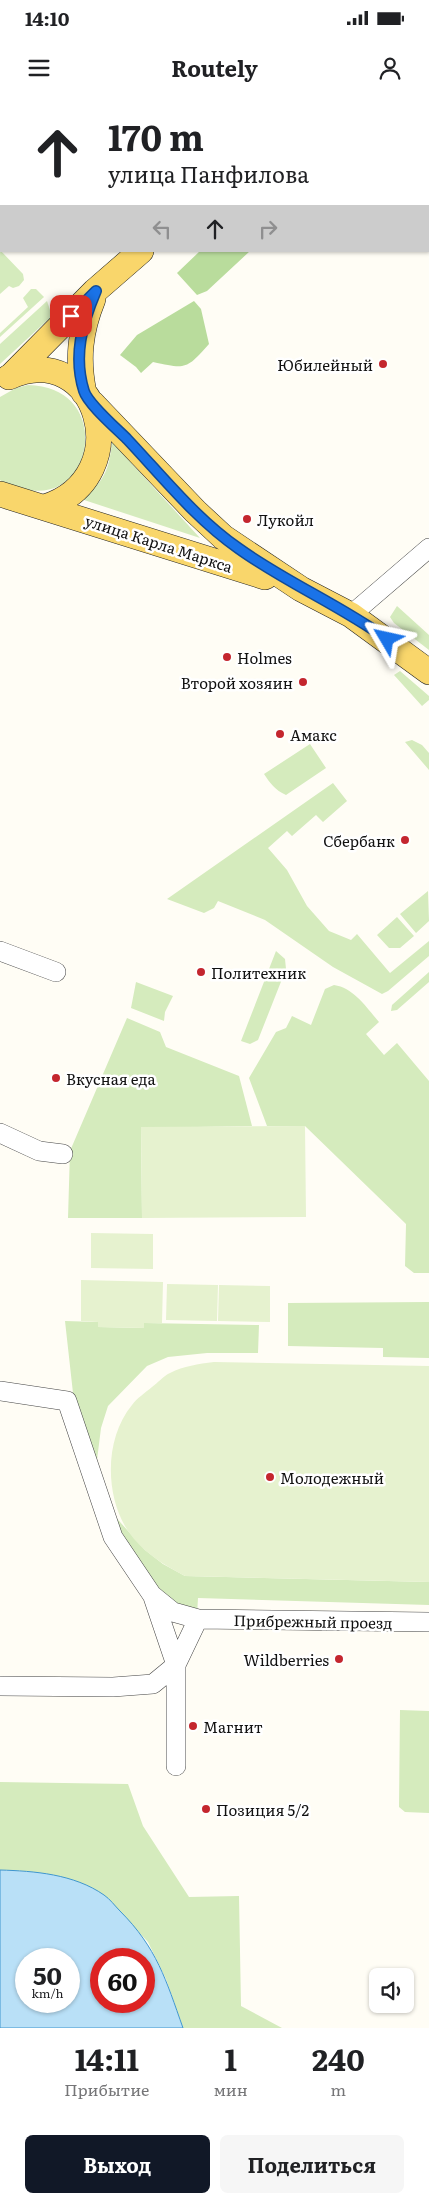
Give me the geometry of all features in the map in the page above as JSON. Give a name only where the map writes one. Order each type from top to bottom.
[{"type":"main road","points":[[5,382],[96,291],[140,252]]},
{"type":"main road","points":[[45,507],[70,496],[80,487],[94,466],[98,453],[100,428],[88,398],[79,359],[83,322],[96,291]]},
{"type":"main road","name":"улица Карла Маркса","points":[[5,382],[35,369],[49,370],[63,375],[88,398],[195,512],[223,537],[301,589],[351,615],[429,672]]},
{"type":"main road","name":"улица Карла Маркса","points":[[1,494],[301,589]]},
{"type":"street","points":[[351,615],[429,548]]},
{"type":"street","points":[[0,951],[56,972]]},
{"type":"street","points":[[0,1133],[39,1151],[63,1154]]},
{"type":"street","points":[[0,1391],[67,1401],[113,1538],[152,1595],[176,1665],[176,1766]]},
{"type":"street","name":"Прибрежный проезд","points":[[152,1595],[173,1612],[198,1619],[429,1622]]},
{"type":"street","points":[[0,1686],[113,1687],[153,1684],[176,1665],[198,1619]]},
{"type":"green space","points":[[0,252],[2,252],[23,274],[24,280],[19,286],[13,288],[9,286],[0,294]]},
{"type":"green space","points":[[199,252],[249,252],[207,291],[197,295],[177,273]]},
{"type":"green space","points":[[31,289],[36,289],[44,297],[0,337],[0,333],[28,307],[23,298]]},
{"type":"green space","points":[[47,301],[52,316],[0,364],[0,344]]},
{"type":"green space","points":[[194,301],[201,309],[209,344],[190,363],[172,366],[153,362],[141,373],[120,355],[137,335]]},
{"type":"green space","points":[[28,385],[56,391],[74,405],[83,424],[85,444],[79,465],[67,481],[49,490],[25,489],[9,485],[0,480],[0,397],[16,388]]},
{"type":"green space","points":[[112,442],[200,538],[81,499],[95,487],[104,475],[109,461]]},
{"type":"green space","points":[[397,606],[429,635],[429,650],[394,623],[390,617]]},
{"type":"green space","points":[[400,671],[429,696],[429,700],[422,706],[394,675]]},
{"type":"green space","points":[[412,740],[422,745],[429,753],[429,770],[405,742]]},
{"type":"green space","points":[[310,744],[326,768],[286,795],[282,793],[273,786],[264,774]]},
{"type":"green space","points":[[333,783],[347,801],[323,822],[316,815],[292,836],[287,831],[268,848],[287,870],[307,906],[329,931],[351,940],[357,934],[390,973],[429,941],[429,956],[382,994],[333,967],[265,920],[218,901],[214,908],[204,913],[167,899]]},
{"type":"green space","points":[[428,891],[429,921],[416,933],[400,914]]},
{"type":"green space","points":[[397,917],[414,936],[400,948],[389,948],[377,935]]},
{"type":"green space","points":[[276,951],[285,959],[286,969],[258,1040],[250,1044],[241,1041]]},
{"type":"green space","points":[[429,972],[429,982],[397,1010],[391,1011],[392,1005]]},
{"type":"green space","points":[[136,982],[173,996],[165,1012],[164,1021],[131,1008]]},
{"type":"green space","points":[[334,985],[354,994],[379,1022],[366,1034],[384,1055],[397,1043],[429,1081],[429,1273],[414,1273],[405,1266],[406,1224],[305,1126],[267,1126],[249,1078],[276,1032],[286,1028],[292,1016],[311,1025],[325,989]]},
{"type":"green space","points":[[127,1018],[160,1032],[166,1047],[239,1076],[252,1126],[141,1128],[142,1218],[68,1218],[70,1151]]},
{"type":"green space","points":[[305,1126],[306,1217],[142,1218],[141,1127]]},
{"type":"green space","points":[[91,1233],[153,1234],[153,1269],[91,1268]]},
{"type":"green space","points":[[81,1280],[163,1282],[162,1323],[144,1323],[144,1328],[98,1327],[98,1322],[81,1321]]},
{"type":"green space","points":[[167,1284],[218,1285],[217,1321],[166,1320]]},
{"type":"green space","points":[[219,1285],[270,1286],[270,1322],[218,1321]]},
{"type":"green space","points":[[429,1302],[429,1358],[383,1357],[383,1348],[288,1346],[288,1303]]},
{"type":"green space","points":[[65,1321],[98,1322],[98,1327],[144,1328],[144,1323],[259,1325],[258,1353],[207,1353],[168,1357],[147,1366],[108,1406],[101,1428],[97,1460],[111,1509],[99,1484],[73,1393]]},
{"type":"green space","name":"Молодежный","points":[[214,1362],[429,1366],[429,1582],[185,1576],[147,1552],[134,1539],[120,1517],[112,1485],[112,1451],[116,1434],[134,1402],[165,1376],[186,1367]]},
{"type":"green space","points":[[113,1515],[145,1550],[163,1564],[185,1576],[429,1582],[429,1605],[198,1598],[197,1615],[156,1594]]},
{"type":"green space","points":[[400,1710],[429,1711],[429,1813],[405,1812],[399,1807]]},
{"type":"green space","points":[[0,1782],[128,1784],[143,1826],[189,1897],[239,1896],[241,2006],[282,2028],[183,2028],[166,1979],[155,1956],[155,1948],[151,1948],[148,1942],[104,1895],[24,1871],[0,1870]]},
{"type":"water","points":[[0,1870],[54,1875],[80,1882],[92,1888],[106,1897],[133,1925],[149,1948],[90,1948],[90,2013],[155,2013],[155,1958],[183,2028],[0,2028]]},
{"type":"place","name":"Юбилейный","points":[[383,364]]},
{"type":"place","name":"Лукойл","points":[[247,519]]},
{"type":"place","name":"Holmes","points":[[227,657]]},
{"type":"place","name":"Второй хозяин","points":[[303,682]]},
{"type":"place","name":"Амакс","points":[[280,734]]},
{"type":"place","name":"Сбербанк","points":[[405,840]]},
{"type":"place","name":"Политехник","points":[[201,972]]},
{"type":"place","name":"Вкусная еда","points":[[56,1078]]},
{"type":"place","name":"Молодежный","points":[[270,1477]]},
{"type":"place","name":"Wildberries","points":[[339,1659]]},
{"type":"place","name":"Магнит","points":[[193,1726]]},
{"type":"place","name":"Позиция 5/2","points":[[206,1809]]},
{"type":"route","points":[[71,316],[96,291],[83,322],[80,340],[79,359],[84,393],[195,512],[238,548],[301,589],[351,615],[387,639]]}]
